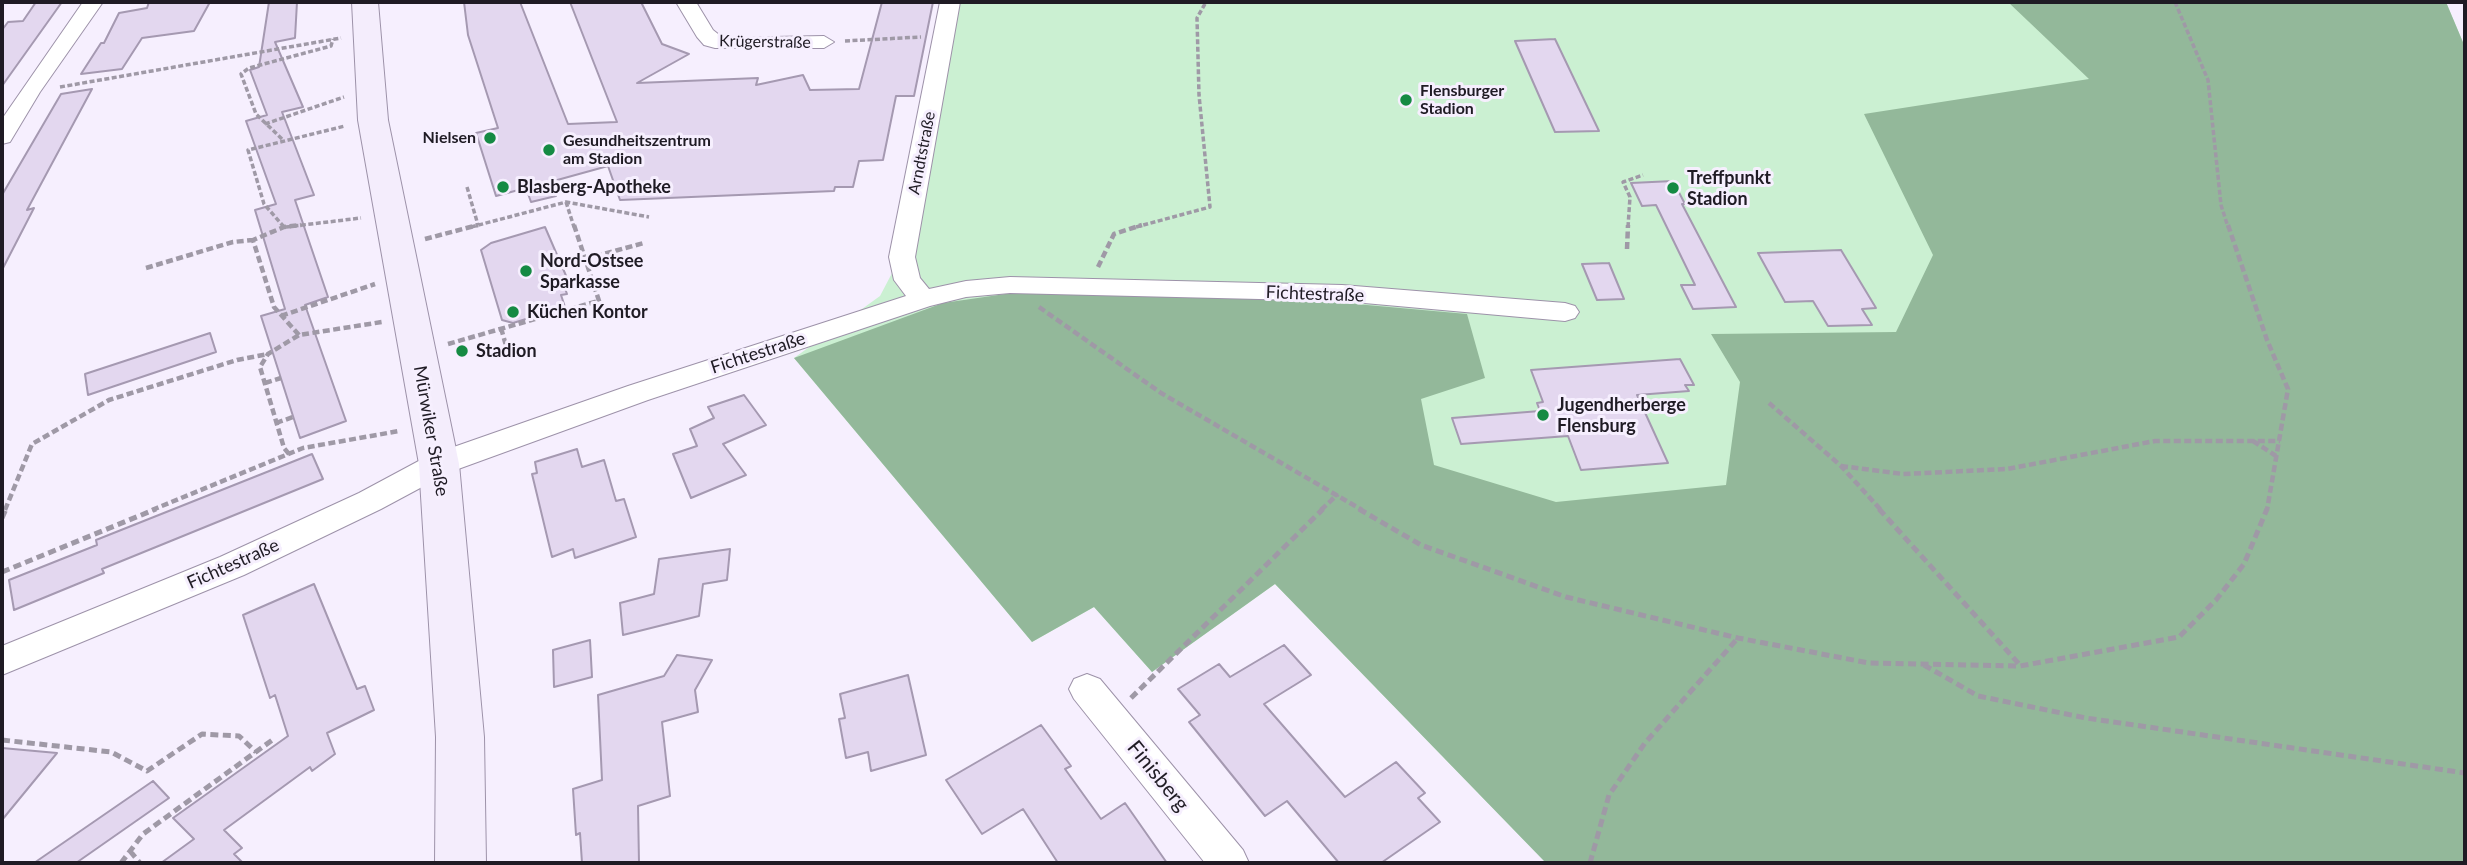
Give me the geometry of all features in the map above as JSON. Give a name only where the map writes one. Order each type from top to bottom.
[{"type":"main road","name":"Mürwiker Straße","points":[[365,18],[371,105],[435,443],[460,737],[461,863]]},
{"type":"street","points":[[2,137],[29,92],[93,2]]},
{"type":"street","name":"Krügerstraße","points":[[686,2],[711,41],[722,44],[824,42]]},
{"type":"street","name":"Arndtstraße","points":[[923,299],[907,280],[902,257],[950,2]]},
{"type":"street","name":"Fichtestraße","points":[[2,661],[232,566],[370,501],[435,443],[638,393],[923,299],[966,289],[1010,285],[1342,293],[1565,313]]},
{"type":"street","name":"Finisberg","points":[[1087,689],[1229,863]]},
{"type":"path","points":[[1098,267],[1114,234],[1176,214],[1210,207],[1199,95],[1197,18],[1206,2]]},
{"type":"path","points":[[1526,2],[1559,2]]},
{"type":"path","points":[[1010,285],[1087,344],[1161,393],[1338,494],[1421,545],[1566,597],[1738,638],[1869,663],[2021,666],[2179,638],[2216,600],[2244,564],[2266,517],[2288,389],[2267,340],[2221,205],[2208,80],[2175,2]]},
{"type":"path","points":[[29,92],[332,39],[365,18]]},
{"type":"path","points":[[824,42],[944,36]]},
{"type":"path","points":[[282,139],[256,114],[241,74],[249,68],[331,46],[332,39]]},
{"type":"path","points":[[265,124],[296,111],[371,105]]},
{"type":"path","points":[[284,227],[264,204],[248,154],[254,146],[282,139],[371,105]]},
{"type":"path","points":[[1627,249],[1630,197],[1623,182],[1643,175]]},
{"type":"path","points":[[467,187],[478,225]]},
{"type":"path","points":[[566,202],[605,319]]},
{"type":"path","points":[[441,235],[566,202],[649,217]]},
{"type":"path","points":[[146,268],[233,242],[253,240],[284,227],[357,219],[391,211]]},
{"type":"path","points":[[253,240],[274,307],[299,335]]},
{"type":"path","points":[[584,259],[644,243]]},
{"type":"path","points":[[281,316],[403,276]]},
{"type":"path","points":[[417,352],[598,301]]},
{"type":"path","points":[[289,454],[284,448],[260,367],[268,355],[299,335],[376,324],[410,315]]},
{"type":"path","points":[[502,328],[507,349]]},
{"type":"path","points":[[2,518],[32,443],[109,400],[237,360],[268,355]]},
{"type":"path","points":[[265,383],[281,377]]},
{"type":"path","points":[[1769,403],[1841,466],[2021,666]]},
{"type":"path","points":[[276,423],[293,417]]},
{"type":"path","points":[[2,572],[303,448],[384,436],[435,443]]},
{"type":"path","points":[[1841,466],[1903,474],[2007,469],[2155,441],[2280,441]]},
{"type":"path","points":[[2253,441],[2276,456]]},
{"type":"path","points":[[1111,719],[1338,494]]},
{"type":"path","points":[[1590,863],[1609,795],[1645,743],[1738,638]]},
{"type":"path","points":[[1922,664],[1978,696],[2087,718],[2465,773]]},
{"type":"path","points":[[2,740],[111,752],[147,771],[202,734],[239,736],[256,752]]},
{"type":"path","points":[[121,863],[143,834],[275,738]]},
{"type":"path","points":[[130,851],[141,863]]},
{"type":"green space","points":[[950,2],[2446,2],[2465,47],[2465,863],[1546,863],[1275,584],[1152,672],[1094,607],[1032,642],[794,358],[880,296],[901,256]]},
{"type":"green space","points":[[2008,2],[2446,2],[2465,47],[2465,863],[1546,863],[1275,584],[1152,672],[1094,607],[1032,642],[794,358],[943,303],[1026,291],[1300,299],[1467,314],[1485,378],[1421,399],[1434,465],[1556,502],[1726,485],[1740,382],[1711,334],[1896,332],[1933,255],[1864,114],[2089,79]]},
{"type":"building","points":[[36,2],[62,2],[2,86],[2,30],[8,22],[23,21]]},
{"type":"building","points":[[149,2],[210,2],[194,31],[142,38],[122,69],[81,74],[101,43],[104,43],[119,13],[147,8]]},
{"type":"building","points":[[269,2],[297,2],[295,38],[275,42],[303,107],[282,112],[314,195],[295,200],[328,297],[305,305],[346,421],[300,438],[261,316],[285,309],[255,210],[276,204],[246,121],[267,115],[250,70],[259,67]]},
{"type":"building","points":[[464,2],[520,2],[568,124],[617,122],[570,2],[641,2],[662,44],[689,54],[637,83],[758,78],[756,85],[803,75],[810,90],[859,89],[882,2],[933,2],[914,96],[896,96],[883,160],[859,161],[853,187],[835,187],[834,191],[620,200],[608,166],[550,182],[556,196],[531,202],[526,188],[496,196],[476,133],[498,128],[468,35]]},
{"type":"building","points":[[1555,39],[1599,131],[1555,132],[1515,41]]},
{"type":"building","points":[[92,89],[27,210],[34,208],[2,270],[2,195],[61,94]]},
{"type":"building","points":[[1673,181],[1685,204],[1682,204],[1736,307],[1693,309],[1681,285],[1695,285],[1656,205],[1642,206],[1631,183]]},
{"type":"building","name":"Nord-Ostsee Sparkasse","points":[[545,227],[567,278],[562,280],[567,294],[561,295],[565,307],[513,323],[502,320],[481,250],[491,243]]},
{"type":"building","points":[[1841,250],[1876,308],[1862,309],[1872,325],[1828,326],[1813,301],[1785,302],[1758,253]]},
{"type":"building","points":[[1609,263],[1624,299],[1597,300],[1582,264]]},
{"type":"building","points":[[210,333],[216,352],[88,395],[85,374]]},
{"type":"building","name":"Jugendherberge Flensburg","points":[[1680,359],[1694,385],[1685,385],[1689,391],[1637,395],[1668,463],[1581,470],[1568,436],[1461,444],[1452,418],[1540,411],[1537,403],[1543,402],[1531,370]]},
{"type":"building","points":[[744,395],[766,425],[723,444],[746,475],[691,498],[673,454],[697,446],[690,429],[714,418],[708,407]]},
{"type":"building","points":[[577,449],[582,467],[604,460],[616,501],[624,499],[636,537],[575,558],[573,549],[552,557],[532,474],[537,473],[535,462]]},
{"type":"building","points":[[312,454],[323,479],[102,569],[104,573],[14,610],[9,580],[97,545],[96,540]]},
{"type":"building","points":[[730,549],[727,580],[703,584],[699,616],[623,635],[620,603],[654,594],[659,559]]},
{"type":"building","points":[[314,584],[357,689],[365,686],[374,710],[327,733],[335,754],[312,771],[310,767],[224,830],[242,848],[234,854],[243,863],[161,863],[194,839],[173,818],[288,736],[275,695],[270,698],[243,615]]},
{"type":"building","points":[[590,640],[592,677],[554,687],[553,650]]},
{"type":"building","points":[[1284,645],[1311,675],[1264,704],[1345,797],[1396,762],[1425,793],[1418,798],[1440,822],[1381,863],[1339,863],[1287,801],[1265,816],[1189,722],[1200,715],[1178,689],[1219,664],[1230,677]]},
{"type":"building","points":[[677,655],[712,660],[695,690],[698,712],[662,722],[670,796],[638,806],[639,863],[582,863],[580,833],[576,835],[573,789],[602,780],[598,695],[664,676]]},
{"type":"building","points":[[908,675],[926,755],[871,771],[868,752],[846,758],[839,719],[845,718],[840,694]]},
{"type":"building","points":[[1041,725],[1071,766],[1065,769],[1101,819],[1125,803],[1167,863],[1058,863],[1023,809],[982,834],[946,780]]},
{"type":"building","points":[[2,748],[57,753],[2,820]]},
{"type":"building","points":[[153,781],[169,798],[76,863],[34,863]]},
{"type":"place","name":"Flensburger Stadion","points":[[1406,100]]},
{"type":"place","name":"Nielsen","points":[[490,138]]},
{"type":"place","name":"Gesundheitszentrum am Stadion","points":[[549,150]]},
{"type":"place","name":"Blasberg-Apotheke","points":[[503,187]]},
{"type":"place","name":"Treffpunkt Stadion","points":[[1673,188]]},
{"type":"place","name":"Nord-Ostsee Sparkasse","points":[[526,271]]},
{"type":"place","name":"Küchen Kontor","points":[[513,312]]},
{"type":"place","name":"Stadion","points":[[462,351]]},
{"type":"place","name":"Jugendherberge Flensburg","points":[[1543,415]]}]
